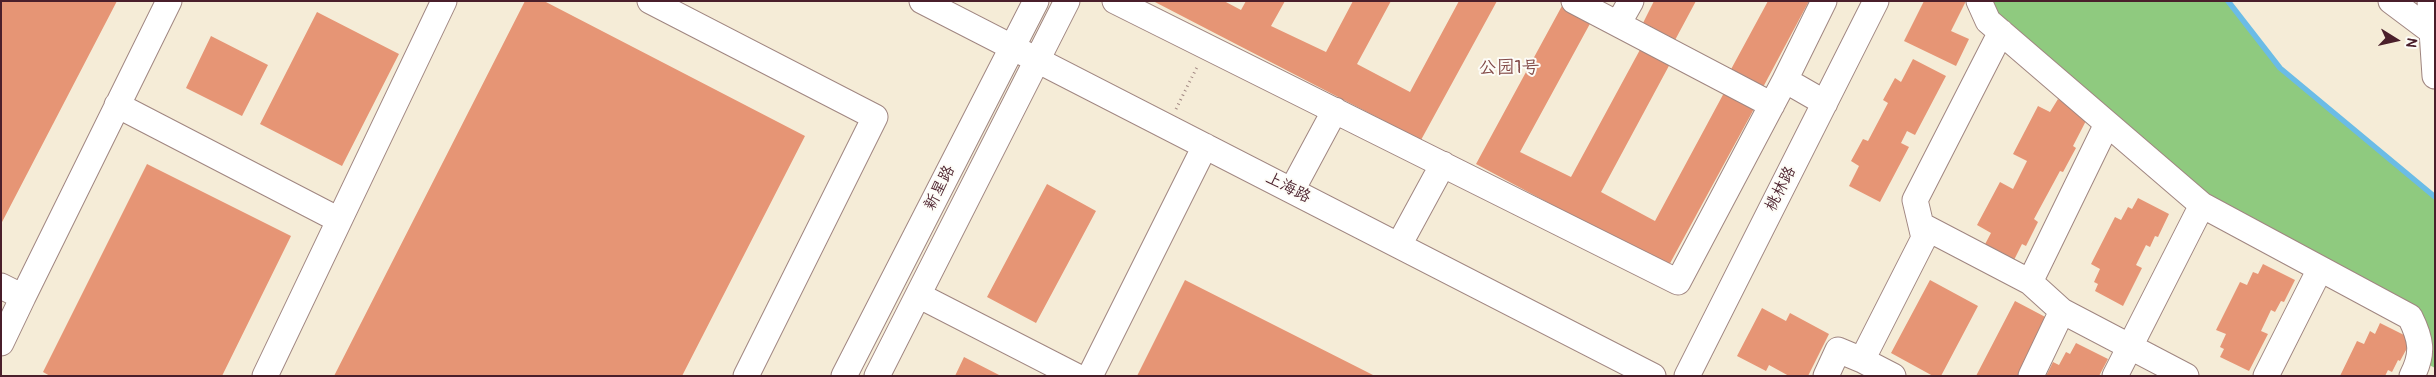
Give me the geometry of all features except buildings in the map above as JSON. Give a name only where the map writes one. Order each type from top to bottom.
[{"type":"street","points":[[1,343],[12,292],[117,105],[168,1]]},
{"type":"street","points":[[264,376],[444,1]]},
{"type":"street","points":[[650,1],[875,117],[746,376]]},
{"type":"street","name":"上海路","points":[[922,1],[1653,376]]},
{"type":"street","name":"新星路","points":[[844,376],[1036,1]]},
{"type":"street","name":"新星路","points":[[877,376],[1067,1]]},
{"type":"street","points":[[1115,1],[1678,282],[1785,80],[1824,1]]},
{"type":"street","points":[[1574,1],[1772,105]]},
{"type":"street","points":[[1618,24],[1631,1]]},
{"type":"street","name":"桃林路","points":[[1686,376],[1876,1]]},
{"type":"street","points":[[1979,1],[1988,21],[2202,205],[2410,317],[2418,332],[2420,360],[2412,376]]},
{"type":"street","points":[[2391,1],[2431,31]]},
{"type":"street","points":[[2430,1],[2435,76]]},
{"type":"street","points":[[1862,360],[1924,238],[1915,200],[2001,32]]},
{"type":"street","points":[[1785,80],[1825,103]]},
{"type":"street","points":[[117,105],[339,220]]},
{"type":"street","points":[[1292,190],[1335,110]]},
{"type":"street","points":[[2030,282],[2107,124]]},
{"type":"street","points":[[1090,376],[1205,146]]},
{"type":"street","points":[[1399,245],[1443,164]]},
{"type":"street","points":[[2115,376],[2202,205]]},
{"type":"street","points":[[1921,225],[2030,282],[2062,311],[2186,376]]},
{"type":"street","points":[[2266,376],[2320,269]]},
{"type":"street","points":[[918,295],[1076,376]]},
{"type":"street","points":[[2031,376],[2062,311]]},
{"type":"street","points":[[1826,376],[1838,350],[1893,376]]},
{"type":"path","points":[[1168,127],[1207,47]]},
{"type":"green space","points":[[1979,1],[2228,1],[2280,68],[2435,197],[2435,368],[2420,360],[2418,332],[2202,205]]},
{"type":"waterway","points":[[2228,1],[2280,68],[2435,197]]},
{"type":"district","name":"公园1号","points":[[1509,68]]}]
